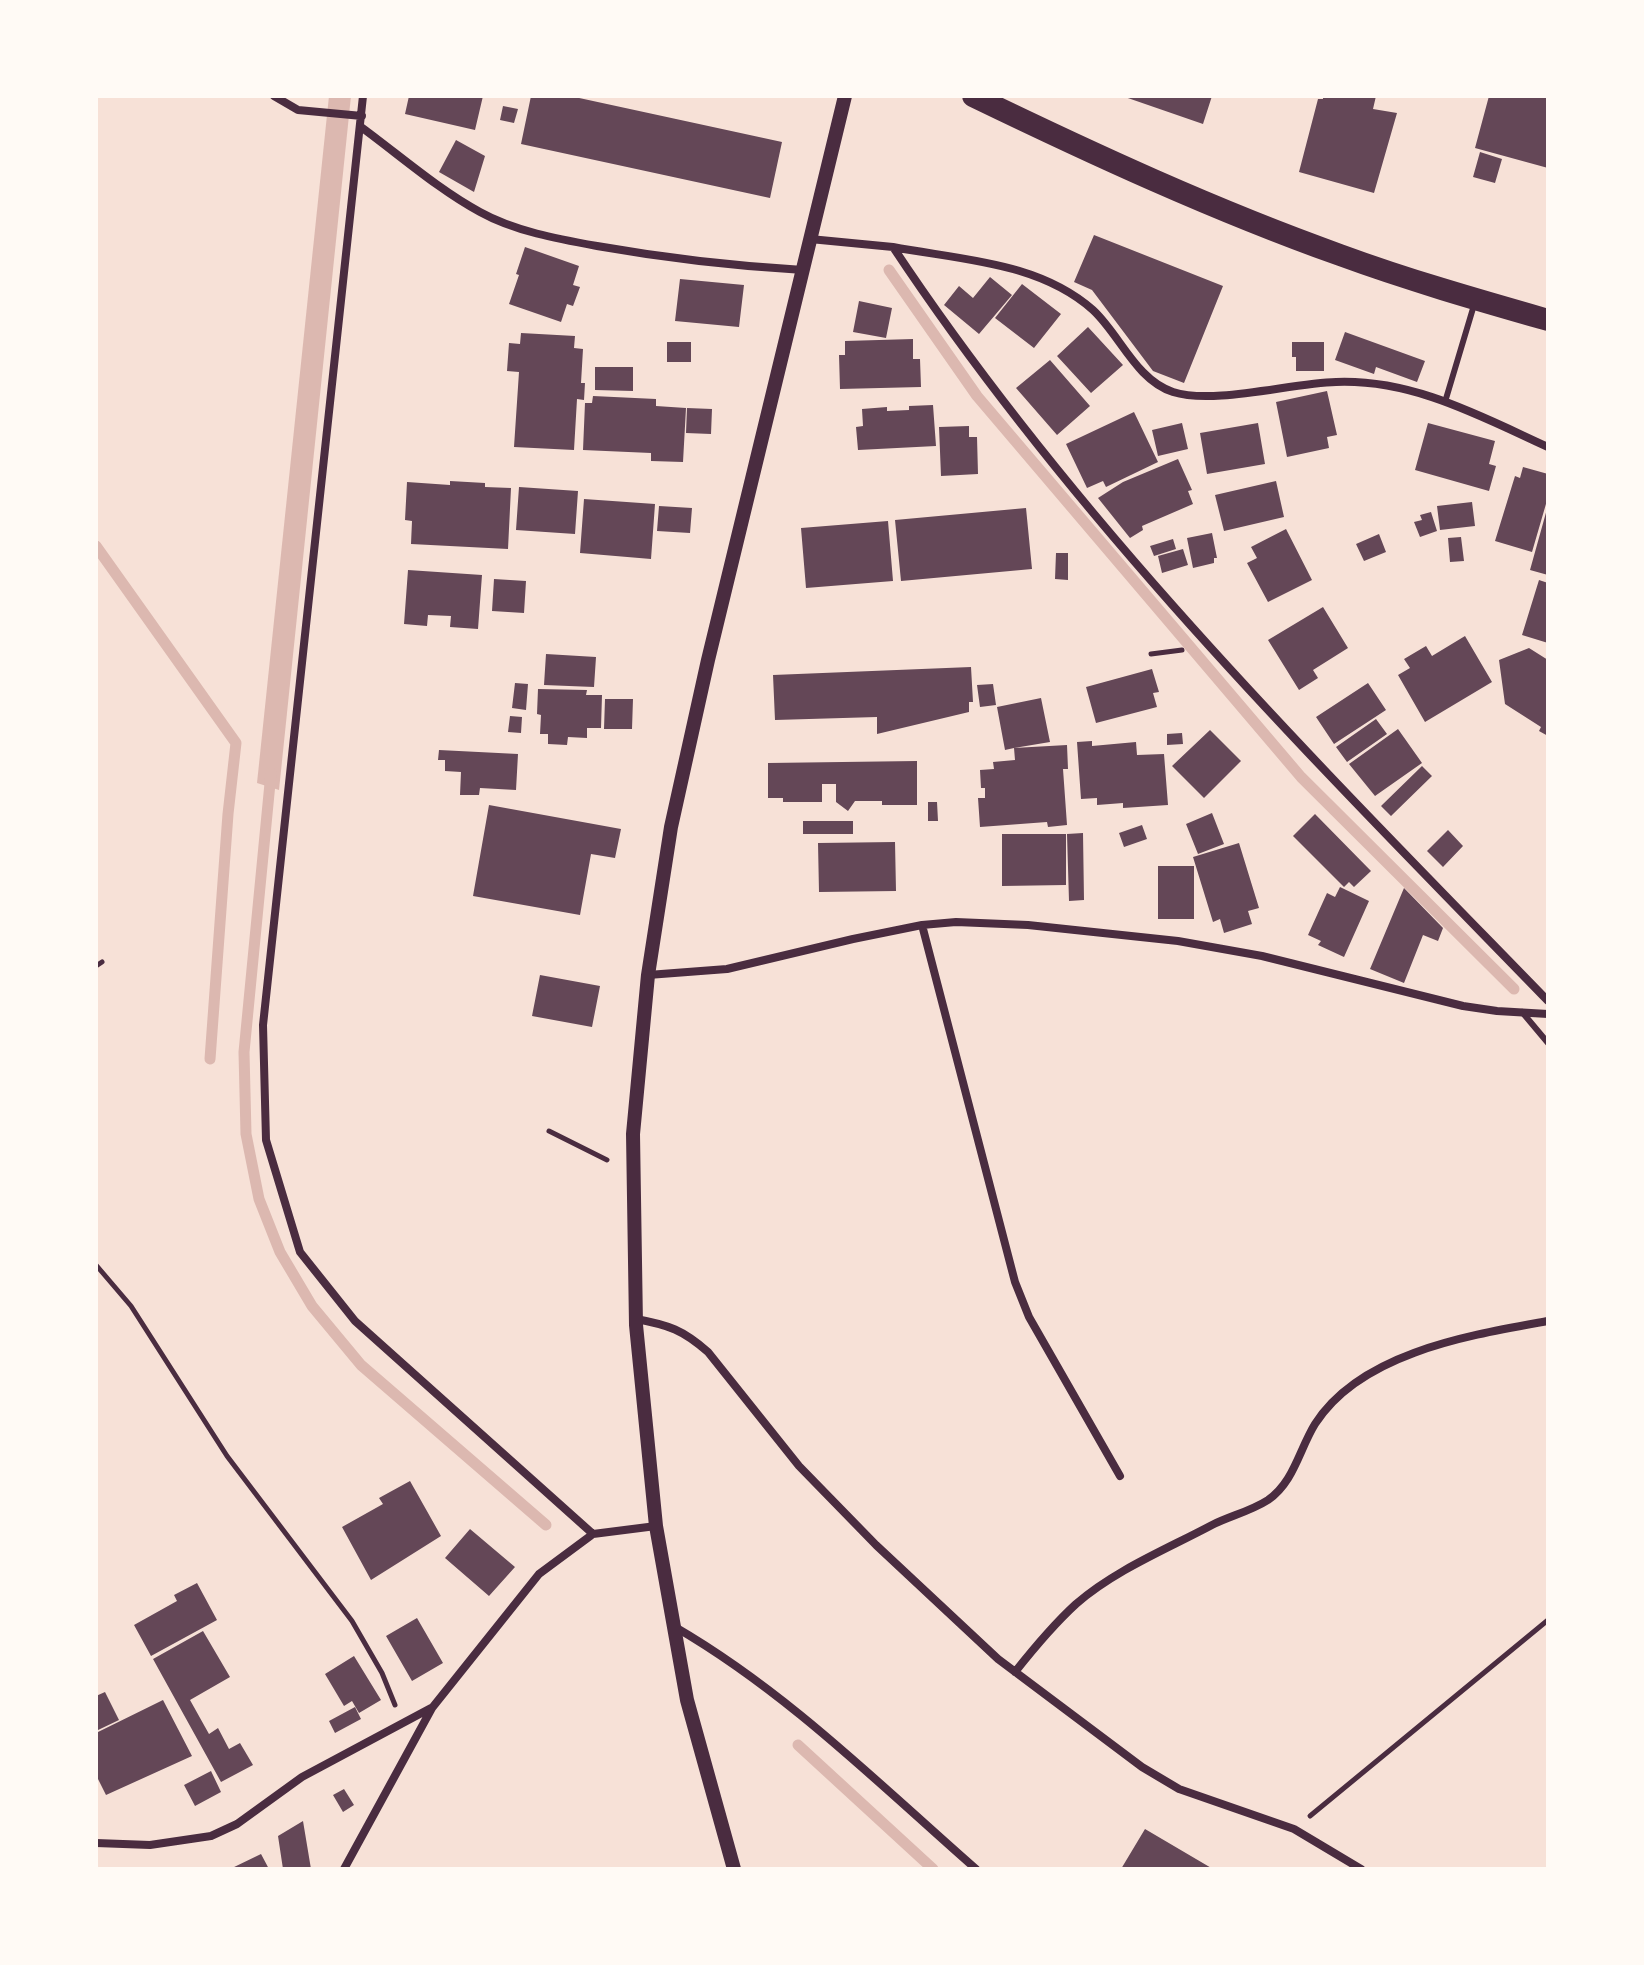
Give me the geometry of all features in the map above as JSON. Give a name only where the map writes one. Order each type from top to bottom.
[{"type":"highway","points":[[973,96],[1128,170],[1233,215],[1342,256],[1548,320]]},
{"type":"street","points":[[274,96],[298,110],[362,116]]},
{"type":"street","points":[[363,96],[263,1025],[266,1140],[300,1252],[355,1321],[593,1534]]},
{"type":"street","points":[[734,1869],[723,1839],[687,1700],[656,1526],[636,1319],[633,1134],[648,975],[671,827],[845,96]]},
{"type":"street","points":[[361,127],[480,213],[518,227],[562,239],[651,255],[713,264],[803,270]]},
{"type":"street","points":[[810,239],[893,247],[1014,269],[1052,283],[1094,311],[1136,364],[1156,383],[1173,392],[1204,395],[1333,382],[1401,386],[1548,447]]},
{"type":"street","points":[[893,247],[982,375],[1107,530],[1242,685],[1548,1001]]},
{"type":"street","points":[[648,975],[727,969],[922,925],[956,922],[1028,925],[1178,941],[1262,956],[1463,1006],[1548,1014]]},
{"type":"street","points":[[922,925],[1015,1282],[1029,1317],[1120,1476]]},
{"type":"street","points":[[636,1319],[672,1326],[708,1352],[799,1466],[876,1545],[1015,1672],[1129,1758],[1179,1789],[1294,1829],[1361,1869]]},
{"type":"street","points":[[1015,1672],[1047,1632],[1078,1602],[1115,1577],[1219,1521],[1266,1502],[1284,1487],[1316,1423],[1345,1391],[1391,1363],[1464,1337],[1548,1321]]},
{"type":"street","points":[[344,1869],[432,1708],[539,1574],[593,1534],[656,1526]]},
{"type":"street","points":[[673,1626],[713,1649],[776,1693],[976,1869]]},
{"type":"street","points":[[96,1843],[150,1845],[211,1836],[237,1824],[302,1777],[432,1708]]},
{"type":"lane","points":[[1445,402],[1476,299]]},
{"type":"lane","points":[[1522,1012],[1548,1043]]},
{"type":"path","points":[[1151,654],[1173,651]]},
{"type":"path","points":[[549,1131],[585,1149]]},
{"type":"path","points":[[96,1265],[131,1306],[227,1456],[352,1621],[382,1673],[402,1725]]},
{"type":"path","points":[[1294,1829],[1548,1620]]},
{"type":"shaded area","points":[[329,96],[351,96],[279,790],[257,783]]},
{"type":"building","points":[[409,96],[483,96],[475,130],[405,114]]},
{"type":"building","points":[[531,96],[570,96],[782,142],[770,198],[521,144]]},
{"type":"building","points":[[1122,96],[1212,96],[1203,124]]},
{"type":"building","points":[[1323,96],[1376,96],[1373,109],[1397,113],[1374,193],[1299,172],[1318,99],[1323,99]]},
{"type":"building","points":[[1489,96],[1548,96],[1548,168],[1475,148]]},
{"type":"building","points":[[503,106],[518,109],[514,123],[500,120]]},
{"type":"building","points":[[456,140],[485,156],[474,192],[439,172]]},
{"type":"building","points":[[1480,152],[1502,159],[1495,183],[1473,177]]},
{"type":"building","points":[[1094,235],[1223,286],[1184,383],[1153,371],[1092,290],[1074,282]]},
{"type":"building","points":[[525,247],[579,266],[573,285],[580,287],[573,306],[567,304],[561,322],[509,304]]},
{"type":"building","points":[[990,277],[1012,295],[979,334],[944,305],[959,286],[973,298]]},
{"type":"building","points":[[680,279],[744,285],[739,327],[675,321]]},
{"type":"building","points":[[1022,284],[1061,314],[1034,348],[995,318]]},
{"type":"building","points":[[859,301],[892,308],[886,338],[853,332]]},
{"type":"building","points":[[1088,327],[1123,365],[1091,393],[1057,356]]},
{"type":"building","points":[[1345,332],[1425,361],[1417,382],[1376,367],[1374,374],[1335,360]]},
{"type":"building","points":[[521,333],[575,336],[574,348],[583,349],[581,383],[585,383],[584,400],[577,399],[574,450],[514,447],[519,372],[507,371],[509,343],[520,344]]},
{"type":"building","points":[[913,339],[913,359],[920,359],[921,387],[840,389],[839,355],[845,355],[845,341]]},
{"type":"building","points":[[667,342],[691,342],[691,362],[667,362]]},
{"type":"building","points":[[1292,342],[1324,342],[1324,371],[1296,371]]},
{"type":"building","points":[[1050,360],[1090,406],[1057,435],[1016,388]]},
{"type":"building","points":[[595,367],[633,367],[633,391],[595,390]]},
{"type":"building","points":[[1327,391],[1337,435],[1327,437],[1329,448],[1287,457],[1276,402]]},
{"type":"building","points":[[593,396],[656,399],[656,406],[686,408],[683,462],[651,461],[651,453],[583,450],[585,403],[592,403]]},
{"type":"building","points":[[933,405],[936,446],[858,450],[856,427],[863,426],[862,409],[887,407],[887,411],[909,410],[909,406]]},
{"type":"building","points":[[687,408],[712,409],[711,434],[686,433]]},
{"type":"building","points":[[1134,412],[1158,462],[1106,487],[1103,481],[1087,488],[1066,444]]},
{"type":"building","points":[[1182,423],[1188,449],[1158,456],[1152,430]]},
{"type":"building","points":[[1258,423],[1265,464],[1207,474],[1200,433]]},
{"type":"building","points":[[1428,423],[1495,441],[1489,464],[1496,466],[1489,491],[1415,470]]},
{"type":"building","points":[[969,426],[969,437],[977,437],[978,474],[941,476],[939,427]]},
{"type":"building","points":[[1178,459],[1192,490],[1188,491],[1193,504],[1142,526],[1143,530],[1130,538],[1098,498],[1123,482]]},
{"type":"building","points":[[1523,467],[1548,474],[1548,497],[1532,552],[1495,541],[1515,476],[1520,478]]},
{"type":"building","points":[[450,481],[511,488],[508,549],[411,544],[412,521],[405,520],[407,482],[450,485]]},
{"type":"building","points":[[1276,481],[1284,517],[1224,531],[1215,495]]},
{"type":"building","points":[[519,487],[578,491],[575,534],[516,530]]},
{"type":"building","points":[[584,499],[655,504],[651,559],[580,553]]},
{"type":"building","points":[[1472,502],[1475,526],[1440,530],[1437,506]]},
{"type":"building","points":[[659,506],[692,508],[690,533],[657,531]]},
{"type":"building","points":[[1026,508],[1032,569],[901,581],[895,520]]},
{"type":"building","points":[[1548,510],[1548,575],[1530,570]]},
{"type":"building","points":[[1431,512],[1437,531],[1420,537],[1414,522],[1422,520],[1420,515]]},
{"type":"building","points":[[888,521],[893,581],[806,588],[801,528]]},
{"type":"building","points":[[1286,529],[1312,580],[1268,602],[1247,563],[1257,558],[1251,547]]},
{"type":"building","points":[[1212,533],[1217,558],[1214,558],[1214,563],[1193,568],[1187,538]]},
{"type":"building","points":[[1379,534],[1386,552],[1364,561],[1356,544]]},
{"type":"building","points":[[1461,537],[1464,561],[1450,562],[1448,538]]},
{"type":"building","points":[[1173,539],[1176,549],[1154,556],[1150,546]]},
{"type":"building","points":[[1183,549],[1188,565],[1162,573],[1158,556]]},
{"type":"building","points":[[1056,553],[1068,553],[1068,580],[1055,579]]},
{"type":"building","points":[[408,570],[482,575],[478,629],[450,627],[451,616],[428,615],[427,626],[404,624]]},
{"type":"building","points":[[494,579],[526,581],[524,613],[492,611]]},
{"type":"building","points":[[1539,580],[1548,583],[1548,643],[1522,635]]},
{"type":"building","points":[[1323,607],[1348,648],[1313,670],[1318,678],[1299,690],[1268,640]]},
{"type":"building","points":[[1465,636],[1492,682],[1425,722],[1398,675],[1410,668],[1404,659],[1426,646],[1432,656]]},
{"type":"building","points":[[1529,648],[1548,660],[1548,736],[1539,731],[1541,727],[1505,704],[1499,660]]},
{"type":"building","points":[[546,654],[596,657],[594,687],[544,685]]},
{"type":"building","points":[[971,667],[973,702],[969,702],[969,712],[877,734],[877,717],[775,720],[773,675]]},
{"type":"building","points":[[1152,669],[1159,692],[1153,693],[1157,707],[1096,723],[1086,687]]},
{"type":"building","points":[[515,683],[528,684],[526,710],[512,708]]},
{"type":"building","points":[[1368,683],[1386,710],[1334,744],[1316,717]]},
{"type":"building","points":[[993,684],[996,705],[980,707],[977,685]]},
{"type":"building","points":[[538,689],[587,690],[586,695],[602,695],[601,728],[587,728],[587,738],[568,737],[567,745],[548,744],[548,734],[540,734]]},
{"type":"building","points":[[1041,698],[1050,742],[1005,750],[997,707]]},
{"type":"building","points":[[605,699],[633,699],[632,729],[604,729]]},
{"type":"building","points":[[510,716],[522,717],[521,733],[508,732]]},
{"type":"building","points":[[1376,719],[1387,734],[1347,762],[1336,747]]},
{"type":"building","points":[[1398,729],[1422,763],[1375,796],[1349,764]]},
{"type":"building","points":[[1210,730],[1241,761],[1204,798],[1172,766]]},
{"type":"building","points":[[1182,733],[1183,744],[1167,745],[1167,734]]},
{"type":"building","points":[[1092,741],[1092,746],[1136,742],[1137,755],[1164,754],[1168,805],[1123,808],[1123,803],[1097,805],[1097,798],[1081,799],[1077,742]]},
{"type":"building","points":[[1067,745],[1068,769],[1063,769],[1067,825],[1048,827],[1047,822],[980,827],[978,798],[985,798],[985,788],[981,788],[980,770],[994,769],[993,762],[1015,760],[1014,748]]},
{"type":"building","points":[[439,750],[518,754],[516,790],[480,788],[479,795],[460,795],[461,772],[445,771],[445,760],[438,760]]},
{"type":"building","points":[[917,761],[917,805],[855,801],[848,811],[836,802],[836,784],[822,784],[822,802],[783,802],[783,798],[768,798],[768,763]]},
{"type":"building","points":[[1422,766],[1432,776],[1391,816],[1381,806]]},
{"type":"building","points":[[928,802],[937,802],[938,821],[928,821]]},
{"type":"building","points":[[489,805],[621,829],[615,858],[591,854],[580,915],[473,896]]},
{"type":"building","points":[[1212,813],[1224,844],[1198,854],[1186,824]]},
{"type":"building","points":[[1315,814],[1371,871],[1354,887],[1349,882],[1344,887],[1293,836]]},
{"type":"building","points":[[803,821],[853,821],[853,834],[803,834]]},
{"type":"building","points":[[1142,825],[1147,839],[1124,847],[1119,833]]},
{"type":"building","points":[[1448,830],[1463,846],[1443,867],[1427,851]]},
{"type":"building","points":[[1083,833],[1084,900],[1069,901],[1067,834]]},
{"type":"building","points":[[1002,834],[1066,834],[1066,885],[1002,886]]},
{"type":"building","points":[[895,842],[896,891],[819,892],[818,843]]},
{"type":"building","points":[[1239,843],[1259,908],[1248,911],[1252,924],[1224,933],[1220,919],[1213,922],[1193,857]]},
{"type":"building","points":[[1158,866],[1194,866],[1194,919],[1158,919]]},
{"type":"building","points":[[1340,887],[1369,901],[1344,957],[1318,945],[1321,941],[1308,935],[1327,893],[1335,897]]},
{"type":"building","points":[[1404,888],[1443,928],[1438,941],[1423,935],[1404,983],[1370,969]]},
{"type":"building","points":[[540,975],[600,986],[592,1027],[532,1016]]},
{"type":"building","points":[[410,1481],[441,1536],[371,1580],[342,1527],[383,1504],[379,1498]]},
{"type":"building","points":[[470,1529],[515,1567],[489,1596],[445,1558]]},
{"type":"building","points":[[197,1583],[217,1620],[151,1656],[134,1625],[177,1601],[174,1595]]},
{"type":"building","points":[[417,1618],[443,1663],[412,1681],[386,1636]]},
{"type":"building","points":[[203,1631],[230,1677],[190,1700],[209,1734],[218,1728],[229,1749],[240,1743],[253,1765],[221,1782],[153,1659]]},
{"type":"building","points":[[354,1656],[381,1700],[359,1713],[352,1701],[344,1706],[325,1674]]},
{"type":"building","points":[[105,1692],[119,1720],[96,1731],[96,1696]]},
{"type":"building","points":[[163,1700],[192,1756],[106,1795],[96,1775],[96,1733]]},
{"type":"building","points":[[355,1707],[361,1719],[335,1733],[329,1721]]},
{"type":"building","points":[[211,1771],[221,1792],[195,1806],[184,1785]]},
{"type":"building","points":[[344,1789],[354,1805],[343,1812],[333,1795]]},
{"type":"building","points":[[303,1821],[311,1869],[283,1869],[278,1836]]},
{"type":"building","points":[[1145,1829],[1213,1869],[1121,1869]]},
{"type":"building","points":[[261,1854],[269,1869],[230,1869]]},
{"type":"waterway","points":[[889,270],[977,396],[1301,777],[1514,989]]},
{"type":"waterway","points":[[96,546],[236,743],[210,1059]]},
{"type":"waterway","points":[[271,773],[244,1052],[246,1134],[259,1199],[280,1252],[312,1306],[361,1365],[546,1525]]},
{"type":"waterway","points":[[798,1745],[933,1869]]}]
